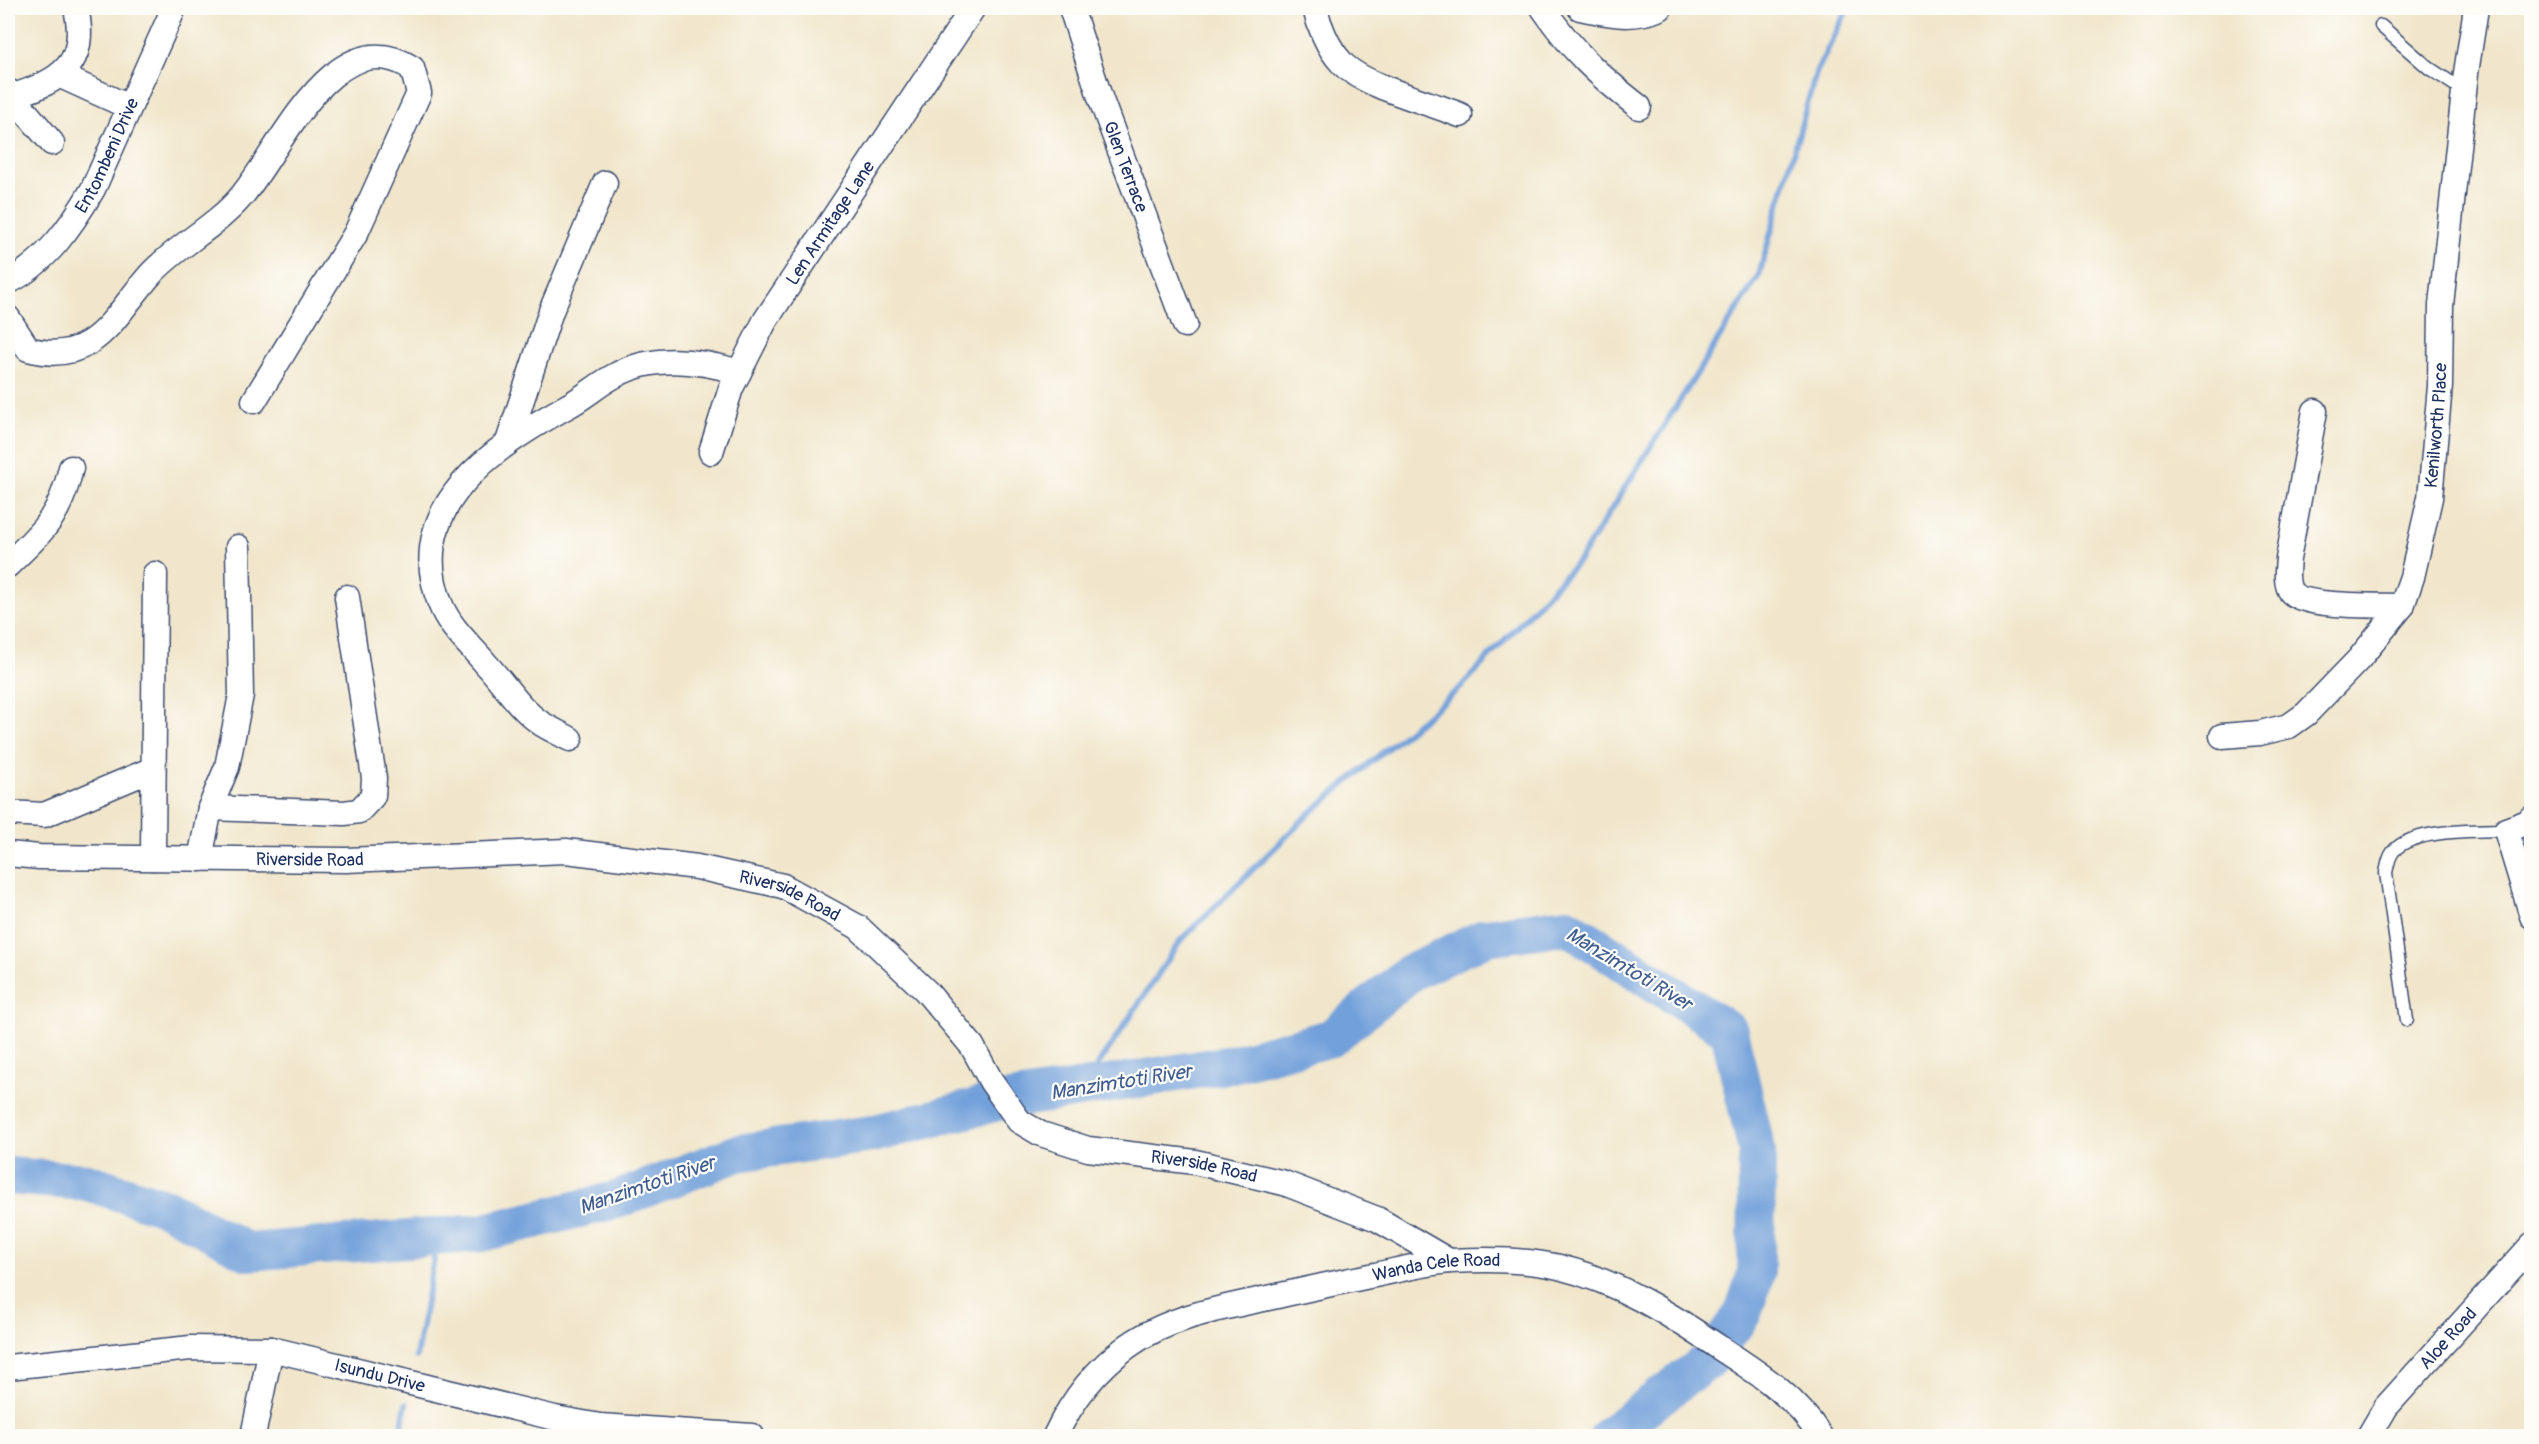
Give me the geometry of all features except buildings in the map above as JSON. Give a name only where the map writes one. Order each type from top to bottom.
[{"type":"street","points":[[52,143],[9,94],[61,76],[71,63],[79,44],[80,23],[76,8]]},
{"type":"street","name":"Entombeni Drive","points":[[8,282],[31,267],[57,242],[77,216],[93,189],[174,8]]},
{"type":"street","name":"Len Armitage Lane","points":[[711,452],[731,388],[765,321],[973,8]]},
{"type":"street","name":"Glen Terrace","points":[[1071,8],[1101,100],[1185,325]]},
{"type":"street","points":[[1315,8],[1331,48],[1341,63],[1358,76],[1461,115]]},
{"type":"street","points":[[1542,8],[1565,41],[1595,73],[1640,108]]},
{"type":"street","points":[[1580,8],[1625,16],[1646,14],[1660,8]]},
{"type":"street","name":"Kenilworth Place","points":[[2222,736],[2260,734],[2289,726],[2306,714],[2359,659],[2402,606],[2412,577],[2430,498],[2440,386],[2441,305],[2464,91],[2476,8]]},
{"type":"street","points":[[8,318],[28,349],[45,354],[85,347],[97,339],[150,274],[239,200],[291,123],[339,70],[364,57],[382,55],[396,58],[412,68],[419,93],[357,233],[254,401]]},
{"type":"street","points":[[61,76],[129,107]]},
{"type":"street","points":[[509,439],[551,311],[605,183]]},
{"type":"street","points":[[570,738],[540,723],[522,706],[455,630],[440,603],[430,551],[439,517],[453,495],[509,439],[581,399],[616,375],[644,364],[704,362],[739,372]]},
{"type":"street","points":[[2315,411],[2288,559],[2287,581],[2292,592],[2303,599],[2330,603],[2402,606]]},
{"type":"street","points":[[8,565],[47,526],[59,509],[71,468]]},
{"type":"street","points":[[200,859],[210,808],[227,767],[241,695],[238,548]]},
{"type":"street","points":[[153,858],[154,574]]},
{"type":"street","points":[[210,808],[344,813],[359,811],[373,796],[374,778],[347,597]]},
{"type":"street","points":[[8,813],[44,815],[153,769]]},
{"type":"street","points":[[2532,818],[2528,822],[2506,830],[2532,916]]},
{"type":"street","name":"Riverside Road","points":[[8,855],[346,860],[566,851],[697,867],[783,886],[858,927],[926,991],[972,1046],[990,1081],[1019,1120],[1041,1134],[1088,1149],[1195,1162],[1284,1183],[1377,1219],[1449,1261]]},
{"type":"street","name":"Aloe Road","points":[[2369,1437],[2386,1407],[2532,1245]]},
{"type":"street","name":"Wanda Cele Road","points":[[1055,1437],[1067,1410],[1096,1373],[1129,1346],[1165,1326],[1228,1306],[1449,1261],[1497,1260],[1557,1266],[1602,1281],[1658,1306],[1765,1378],[1811,1421],[1820,1437]]},
{"type":"street","name":"Isundu Drive","points":[[8,1368],[191,1348],[271,1349],[555,1419],[600,1426],[752,1437]]},
{"type":"street","points":[[253,1437],[271,1349]]},
{"type":"lane","points":[[2381,26],[2429,68],[2464,91]]},
{"type":"lane","points":[[2407,1020],[2386,873],[2391,854],[2405,842],[2436,833],[2506,830]]},
{"type":"waterway","points":[[1082,1089],[1181,940],[1310,813],[1460,688],[1580,559],[1759,275],[1816,73],[1848,8]]},
{"type":"waterway","name":"Manzimtoti River","points":[[8,1176],[87,1182],[167,1208],[248,1252],[481,1233],[616,1200],[738,1153],[872,1134],[998,1102],[1232,1064],[1331,1038],[1411,972],[1486,937],[1567,926],[1729,1031],[1757,1151],[1756,1273],[1743,1313],[1710,1359],[1608,1436]]},
{"type":"waterway","points":[[416,1357],[438,1237]]},
{"type":"waterway","points":[[400,1436],[406,1404]]}]
